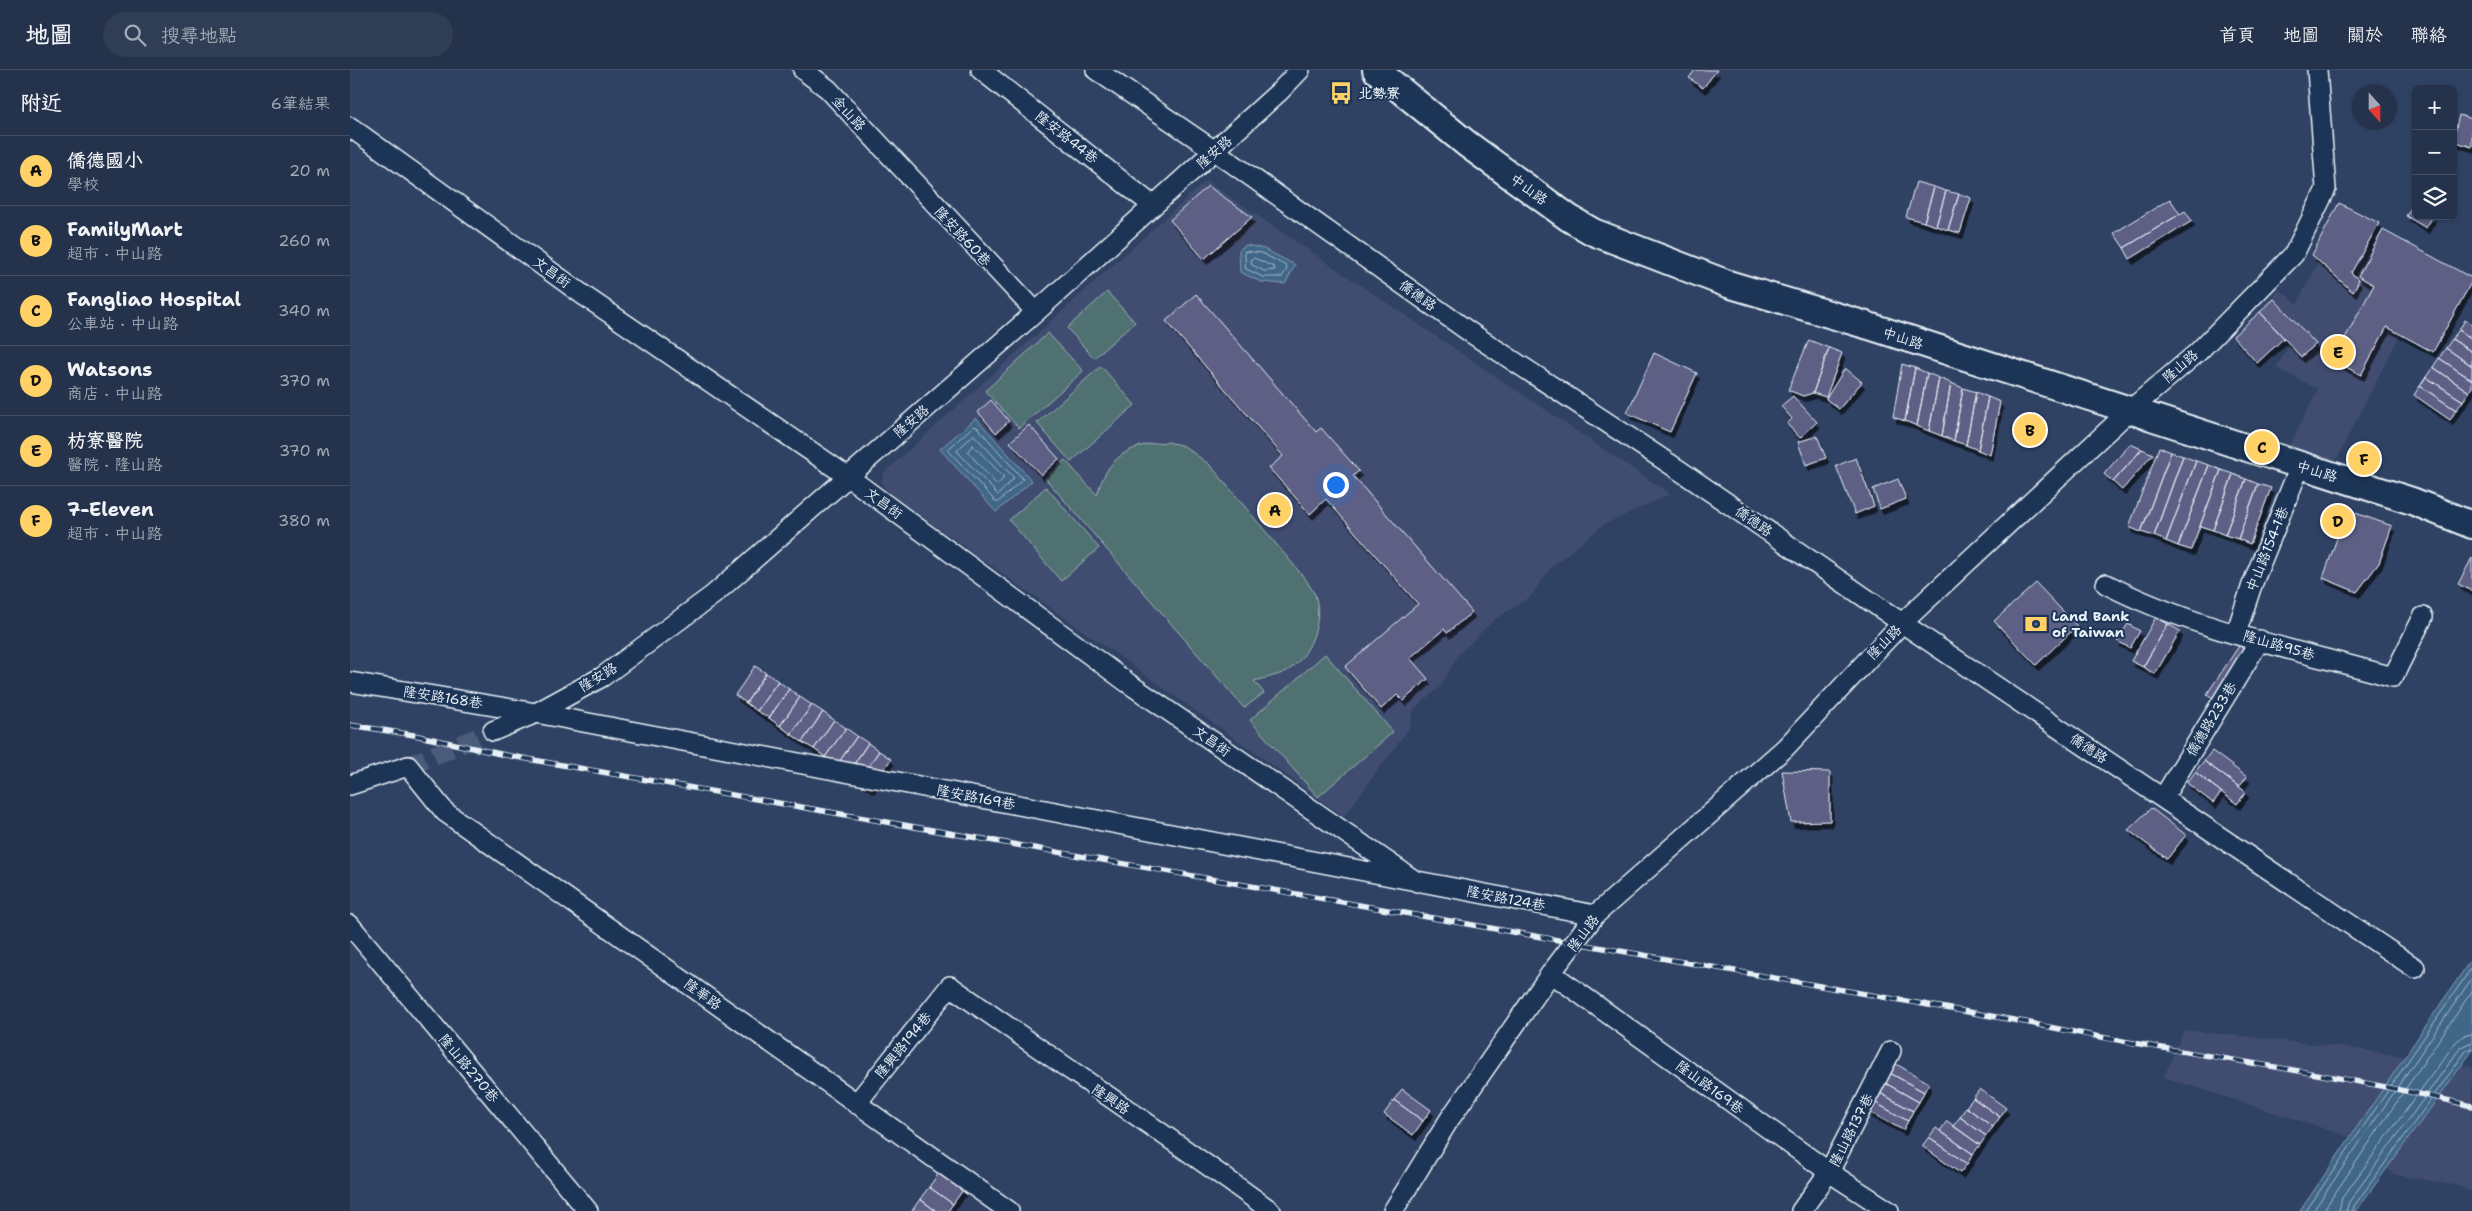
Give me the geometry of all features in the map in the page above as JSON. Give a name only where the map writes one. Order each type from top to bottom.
[{"type":"street","name":"金山路","points":[[803,70],[828,89],[891,159]]},
{"type":"street","name":"隆安路44巷","points":[[981,70],[1152,205]]},
{"type":"street","name":"僑德路","points":[[1096,70],[1215,151],[1471,333],[1679,470],[1902,623],[2415,968]]},
{"type":"street","name":"隆安路","points":[[493,731],[536,713],[602,677],[713,596],[1036,312],[1152,205],[1280,92],[1300,70]]},
{"type":"street","name":"中山路","points":[[1376,70],[1467,144],[1569,218],[1593,232],[1728,284],[1869,326],[2412,501],[2472,525]]},
{"type":"street","name":"隆山路","points":[[1393,1211],[1449,1120],[1551,973],[1595,915],[1785,748],[1902,623],[2130,410],[2198,352],[2294,254],[2326,190],[2317,70]]},
{"type":"street","name":"文昌街","points":[[350,127],[586,296],[848,476],[1128,683],[1417,882]]},
{"type":"street","name":"隆安路60巷","points":[[891,159],[1036,312]]},
{"type":"street","name":"中山路154-1巷","points":[[2236,633],[2252,585],[2300,466]]},
{"type":"street","name":"隆山路95巷","points":[[2106,584],[2143,603],[2236,633],[2393,677],[2423,617]]},
{"type":"street","name":"僑德路233巷","points":[[2163,798],[2260,640]]},
{"type":"street","name":"隆安路168巷","points":[[350,682],[536,713]]},
{"type":"street","name":"隆安路169巷","points":[[536,713],[1417,882]]},
{"type":"street","name":"隆華路","points":[[350,785],[408,766],[445,812],[1009,1211]]},
{"type":"street","name":"隆安路124巷","points":[[1417,882],[1595,915]]},
{"type":"street","name":"隆山路270巷","points":[[350,925],[588,1211]]},
{"type":"street","name":"隆山路169巷","points":[[1551,973],[1829,1172]]},
{"type":"street","name":"隆興路194巷","points":[[856,1104],[950,986]]},
{"type":"street","name":"隆興路","points":[[950,986],[1205,1162],[1271,1211]]},
{"type":"street","name":"隆山路137巷","points":[[1888,1211],[1829,1172],[1891,1051]]},
{"type":"street","points":[[1800,1211],[1829,1172]]},
{"type":"shaded area","points":[[1206,181],[1670,494],[1603,525],[1552,566],[1531,596],[1494,620],[1460,653],[1439,688],[1414,709],[1409,728],[1344,816],[888,492],[882,483],[883,474]]},
{"type":"shaded area","points":[[2334,232],[2428,279],[2327,478],[2281,463],[2318,389],[2276,368],[2294,337],[2262,307],[2280,290],[2297,304]]},
{"type":"shaded area","points":[[2184,1030],[2349,1048],[2472,1067],[2472,1192],[2459,1186],[2393,1174],[2357,1139],[2164,1077]]},
{"type":"green space","points":[[1107,292],[1135,322],[1094,358],[1067,328]]},
{"type":"green space","points":[[1048,333],[1083,371],[1019,428],[985,391]]},
{"type":"green space","points":[[1101,366],[1135,405],[1071,462],[1037,423]]},
{"type":"green space","points":[[1168,442],[1184,446],[1210,465],[1307,581],[1315,595],[1318,615],[1316,626],[1313,637],[1302,657],[1287,671],[1254,681],[1264,693],[1244,708],[1045,478],[1065,460],[1097,495],[1107,471],[1122,455],[1142,446]]},
{"type":"green space","points":[[1046,487],[1099,548],[1061,581],[1009,520]]},
{"type":"green space","points":[[1325,654],[1393,732],[1318,797],[1250,720]]},
{"type":"water","points":[[1246,245],[1264,249],[1295,265],[1285,284],[1261,282],[1240,272],[1239,250]]},
{"type":"water","points":[[976,418],[1032,481],[996,512],[940,449]]},
{"type":"water","points":[[2472,958],[2472,1051],[2356,1211],[2300,1211]]},
{"type":"building","points":[[1695,70],[1717,70],[1703,88],[1689,78]]},
{"type":"building","points":[[2459,115],[2472,119],[2472,147],[2457,142]]},
{"type":"building","points":[[1916,182],[1934,187],[1924,222],[1906,217]]},
{"type":"building","points":[[1208,186],[1252,217],[1204,259],[1170,220]]},
{"type":"building","points":[[1934,187],[1946,191],[1936,226],[1924,222]]},
{"type":"building","points":[[1946,191],[1959,194],[1948,230],[1936,226]]},
{"type":"building","points":[[1959,194],[1971,198],[1960,233],[1948,230]]},
{"type":"building","points":[[2170,199],[2180,214],[2124,248],[2114,233]]},
{"type":"building","points":[[2339,203],[2379,223],[2351,273],[2359,280],[2353,292],[2312,255]]},
{"type":"building","points":[[2412,206],[2412,220],[2406,216]]},
{"type":"building","points":[[2185,211],[2192,221],[2130,259],[2124,248]]},
{"type":"building","points":[[2413,220],[2431,220],[2426,228]]},
{"type":"building","points":[[2383,230],[2472,278],[2472,281],[2433,352],[2387,327],[2361,375],[2333,360],[2374,285],[2358,276]]},
{"type":"building","points":[[1196,294],[1316,432],[1321,428],[1359,471],[1353,476],[1472,612],[1447,633],[1444,629],[1410,658],[1428,679],[1403,701],[1397,695],[1381,709],[1345,667],[1418,604],[1326,499],[1310,514],[1269,468],[1283,456],[1166,321]]},
{"type":"building","points":[[2274,299],[2316,344],[2301,357],[2260,312]]},
{"type":"building","points":[[2260,312],[2284,338],[2257,363],[2233,336]]},
{"type":"building","points":[[2465,320],[2472,325],[2472,339],[2459,330]]},
{"type":"building","points":[[2459,330],[2472,339],[2472,352],[2452,339]]},
{"type":"building","points":[[2452,339],[2472,352],[2472,366],[2446,348]]},
{"type":"building","points":[[1809,340],[1829,348],[1813,393],[1803,396],[1788,390]]},
{"type":"building","points":[[1829,348],[1842,353],[1826,397],[1813,393]]},
{"type":"building","points":[[2446,348],[2472,366],[2472,380],[2439,358]]},
{"type":"building","points":[[1654,353],[1697,373],[1670,432],[1627,413]]},
{"type":"building","points":[[2439,358],[2472,380],[2472,387],[2469,392],[2433,367]]},
{"type":"building","points":[[1902,364],[1915,368],[1905,421],[1893,417]]},
{"type":"building","points":[[2433,367],[2469,392],[2463,401],[2426,377]]},
{"type":"building","points":[[1845,368],[1862,382],[1839,409],[1826,399]]},
{"type":"building","points":[[1915,368],[1927,373],[1917,426],[1905,421]]},
{"type":"building","points":[[1927,373],[1939,378],[1929,431],[1917,426]]},
{"type":"building","points":[[2426,377],[2463,401],[2456,410],[2420,386]]},
{"type":"building","points":[[1939,378],[1951,383],[1942,436],[1929,431]]},
{"type":"building","points":[[1951,383],[1963,388],[1954,441],[1942,436]]},
{"type":"building","points":[[2420,386],[2456,410],[2450,420],[2414,395]]},
{"type":"building","points":[[1963,388],[1976,392],[1966,445],[1954,441]]},
{"type":"building","points":[[1976,392],[1988,397],[1978,450],[1966,445]]},
{"type":"building","points":[[1793,396],[1817,422],[1800,438],[1787,424],[1792,419],[1781,406]]},
{"type":"building","points":[[1988,397],[2000,402],[1990,455],[1978,450]]},
{"type":"building","points":[[991,400],[1009,421],[996,433],[978,412]]},
{"type":"building","points":[[1029,425],[1059,459],[1041,475],[1010,442]]},
{"type":"building","points":[[1817,436],[1826,458],[1806,465],[1798,442]]},
{"type":"building","points":[[2130,444],[2142,449],[2113,482],[2104,474]]},
{"type":"building","points":[[2159,447],[2171,452],[2141,532],[2129,527]]},
{"type":"building","points":[[2142,449],[2153,454],[2122,490],[2113,482]]},
{"type":"building","points":[[2171,452],[2183,456],[2154,536],[2141,532]]},
{"type":"building","points":[[2183,456],[2196,461],[2166,541],[2154,536]]},
{"type":"building","points":[[1856,458],[1874,506],[1855,514],[1836,466]]},
{"type":"building","points":[[2196,461],[2209,465],[2178,546],[2166,541]]},
{"type":"building","points":[[2209,465],[2221,470],[2191,550],[2178,546]]},
{"type":"building","points":[[2221,470],[2233,474],[2213,530],[2200,526]]},
{"type":"building","points":[[2233,474],[2246,479],[2225,535],[2213,530]]},
{"type":"building","points":[[1898,479],[1906,499],[1880,509],[1873,489]]},
{"type":"building","points":[[2246,479],[2258,484],[2238,539],[2225,535]]},
{"type":"building","points":[[2258,484],[2271,488],[2250,544],[2238,539]]},
{"type":"building","points":[[2347,510],[2392,526],[2379,563],[2357,592],[2323,578]]},
{"type":"building","points":[[2472,558],[2472,591],[2458,584]]},
{"type":"building","name":"Land Bank of Taiwan","points":[[2036,583],[2077,626],[2036,665],[1994,621]]},
{"type":"building","points":[[2156,617],[2168,624],[2143,667],[2131,661]]},
{"type":"building","points":[[2128,624],[2140,631],[2130,648],[2117,641]]},
{"type":"building","points":[[2168,624],[2180,631],[2155,674],[2143,667]]},
{"type":"building","points":[[2239,646],[2255,650],[2220,703],[2207,694]]},
{"type":"building","points":[[755,666],[766,673],[746,703],[735,695]]},
{"type":"building","points":[[766,673],[778,681],[757,711],[746,703]]},
{"type":"building","points":[[778,681],[789,689],[769,718],[757,711]]},
{"type":"building","points":[[789,689],[800,697],[780,726],[769,718]]},
{"type":"building","points":[[800,697],[812,705],[791,734],[780,726]]},
{"type":"building","points":[[812,705],[823,712],[802,742],[791,734]]},
{"type":"building","points":[[823,712],[834,720],[814,749],[802,742]]},
{"type":"building","points":[[834,720],[846,728],[825,757],[814,749]]},
{"type":"building","points":[[846,728],[857,736],[837,765],[825,757]]},
{"type":"building","points":[[857,736],[868,743],[848,773],[837,765]]},
{"type":"building","points":[[868,743],[879,751],[859,780],[848,773]]},
{"type":"building","points":[[879,751],[891,759],[871,788],[859,780]]},
{"type":"building","points":[[2212,751],[2247,777],[2239,787],[2204,761]]},
{"type":"building","points":[[2204,761],[2246,792],[2237,804],[2195,772]]},
{"type":"building","points":[[1782,771],[1830,772],[1830,821],[1791,822]]},
{"type":"building","points":[[2195,772],[2221,792],[2213,803],[2187,783]]},
{"type":"building","points":[[2151,808],[2186,835],[2167,859],[2128,830]]},
{"type":"building","points":[[1896,1064],[1929,1083],[1924,1092],[1890,1073]]},
{"type":"building","points":[[1890,1073],[1924,1092],[1919,1102],[1885,1083]]},
{"type":"building","points":[[1885,1083],[1919,1102],[1913,1111],[1880,1093]]},
{"type":"building","points":[[1402,1089],[1431,1110],[1423,1121],[1394,1100]]},
{"type":"building","points":[[1980,1089],[2006,1108],[2000,1117],[1973,1098]]},
{"type":"building","points":[[1880,1093],[1913,1111],[1908,1121],[1874,1102]]},
{"type":"building","points":[[1973,1098],[2000,1117],[1993,1127],[1966,1107]]},
{"type":"building","points":[[1394,1100],[1423,1121],[1413,1135],[1384,1114]]},
{"type":"building","points":[[1874,1102],[1908,1121],[1903,1130],[1869,1112]]},
{"type":"building","points":[[1966,1107],[1993,1127],[1986,1136],[1960,1117]]},
{"type":"building","points":[[1960,1117],[1986,1136],[1980,1145],[1953,1126]]},
{"type":"building","points":[[1947,1121],[1980,1145],[1973,1154],[1940,1131]]},
{"type":"building","points":[[1936,1128],[1973,1154],[1967,1164],[1929,1137]]},
{"type":"building","points":[[1929,1137],[1967,1164],[1960,1173],[1922,1146]]},
{"type":"building","points":[[939,1173],[963,1190],[953,1204],[929,1187]]},
{"type":"building","points":[[929,1187],[953,1204],[948,1211],[936,1211],[920,1199]]},
{"type":"building","points":[[920,1199],[936,1211],[912,1211]]},
{"type":"tunnel","points":[[408,766],[493,731]]},
{"type":"railway","points":[[350,725],[414,735],[505,755],[2361,1082],[2472,1106]]},
{"type":"place","name":"北勢寮","points":[[1341,93]]},
{"type":"place","name":"枋寮醫院","points":[[2338,352]]},
{"type":"place","name":"FamilyMart","points":[[2030,430]]},
{"type":"place","name":"Fangliao Hospital","points":[[2262,447]]},
{"type":"place","name":"7-Eleven","points":[[2364,459]]},
{"type":"place","name":"僑德國小","points":[[1275,510]]},
{"type":"place","name":"Watsons","points":[[2338,521]]},
{"type":"place","name":"Land Bank of Taiwan","points":[[2036,624]]}]
